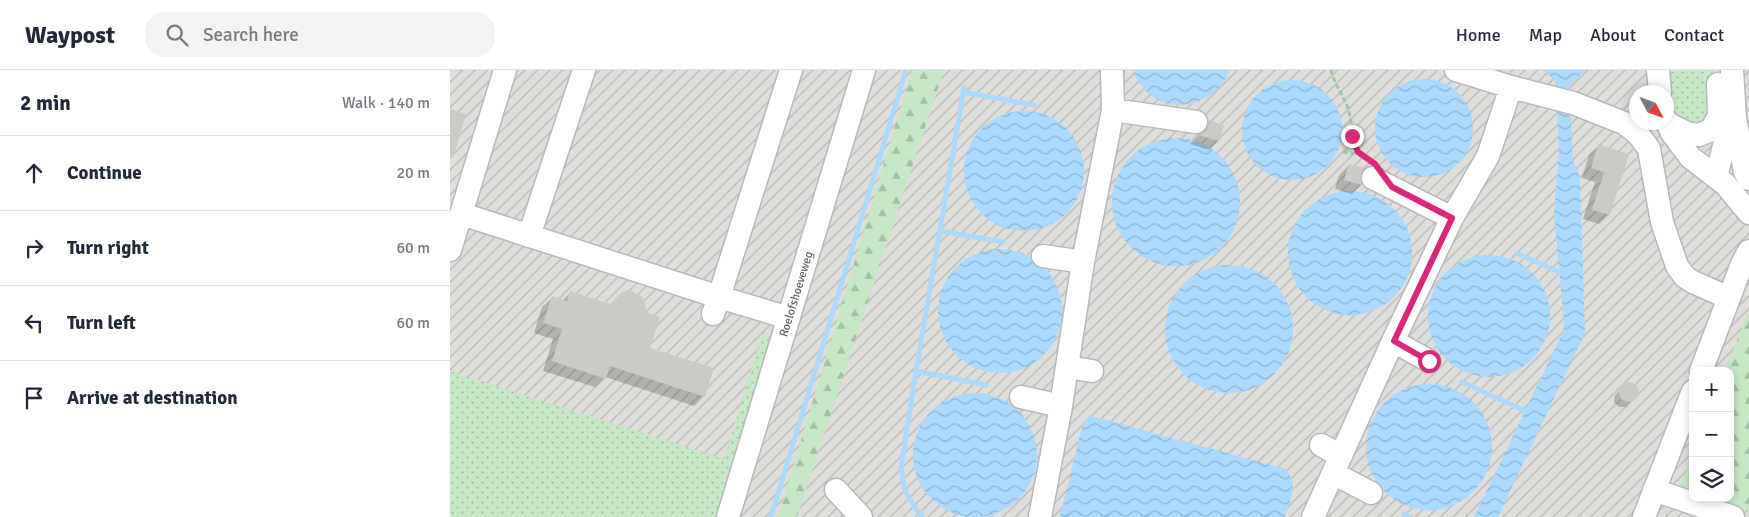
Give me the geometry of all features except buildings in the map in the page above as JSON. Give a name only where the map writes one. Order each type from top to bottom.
[{"type":"street","points":[[450,250],[505,70]]},
{"type":"street","points":[[529,236],[584,70]]},
{"type":"street","points":[[716,305],[791,70]]},
{"type":"street","name":"Roelofshoeveweg","points":[[728,517],[864,70]]},
{"type":"street","points":[[1040,517],[1061,406],[1083,262],[1112,110],[1112,70]]},
{"type":"street","points":[[1456,70],[1511,87],[1563,100],[1624,123],[1638,134],[1649,149],[1662,222],[1677,266],[1685,277],[1693,282],[1729,298]]},
{"type":"street","points":[[1658,70],[1659,85]]},
{"type":"street","points":[[1674,125],[1687,133],[1699,135],[1711,130],[1719,116],[1717,70]]},
{"type":"street","points":[[1313,517],[1452,218],[1488,156],[1511,87]]},
{"type":"street","points":[[1716,177],[1738,90]]},
{"type":"street","points":[[1738,90],[1745,172],[1749,179]]},
{"type":"street","points":[[1112,110],[1196,122]]},
{"type":"street","points":[[1671,130],[1690,157],[1716,177],[1749,212]]},
{"type":"street","points":[[1374,171],[1452,218]]},
{"type":"street","points":[[462,214],[529,236],[716,305],[789,318]]},
{"type":"street","points":[[1703,367],[1749,251]]},
{"type":"street","points":[[1043,256],[1083,262]]},
{"type":"street","points":[[1394,341],[1429,361]]},
{"type":"street","points":[[1067,367],[1092,372]]},
{"type":"street","points":[[1021,397],[1061,406]]},
{"type":"street","points":[[1644,517],[1689,401]]},
{"type":"street","points":[[1321,445],[1337,464],[1371,493]]},
{"type":"street","points":[[836,490],[861,517]]},
{"type":"street","points":[[1654,490],[1699,511],[1733,517]]},
{"type":"path","points":[[1331,70],[1334,82],[1345,99],[1351,117],[1354,143],[1358,152],[1374,171]]},
{"type":"path","points":[[1343,152],[1352,154],[1358,152]]},
{"type":"shaded area","points":[[450,70],[1749,70],[1749,517],[450,517]]},
{"type":"green space","points":[[912,70],[944,70],[797,517],[778,517]]},
{"type":"green space","points":[[1668,70],[1712,70],[1712,114],[1699,126],[1679,118],[1674,113],[1674,85],[1667,85]]},
{"type":"green space","points":[[1749,309],[1749,510],[1727,502],[1734,502],[1734,367],[1727,367]]},
{"type":"green space","points":[[763,330],[769,350],[719,517],[450,517],[450,371],[724,459]]},
{"type":"green space","points":[[1689,466],[1689,488],[1680,485]]},
{"type":"water","points":[[1133,70],[1230,70],[1221,85],[1209,96],[1181,105],[1166,103],[1153,97],[1141,86]]},
{"type":"water","points":[[1544,70],[1585,70],[1569,86],[1573,160],[1580,178],[1585,333],[1498,517],[1474,517],[1563,332],[1564,322],[1554,214],[1559,152],[1556,91],[1555,81]]},
{"type":"water","points":[[1424,79],[1443,83],[1459,93],[1469,109],[1473,128],[1469,147],[1459,163],[1443,173],[1424,177],[1405,173],[1389,163],[1379,147],[1375,128],[1379,109],[1389,93],[1405,83]]},
{"type":"water","points":[[1292,80],[1311,84],[1327,95],[1338,111],[1342,130],[1338,149],[1327,165],[1311,176],[1292,180],[1273,176],[1257,165],[1246,149],[1242,130],[1246,111],[1257,95],[1273,84]]},
{"type":"water","points":[[1024,111],[1047,116],[1057,121],[1066,129],[1074,138],[1079,148],[1084,171],[1079,194],[1074,204],[1066,213],[1057,221],[1047,226],[1024,231],[1001,226],[991,221],[982,213],[974,204],[969,194],[964,171],[969,148],[974,138],[982,129],[991,121],[1001,116]]},
{"type":"water","points":[[1176,138],[1189,139],[1201,143],[1221,157],[1235,177],[1239,189],[1239,215],[1235,227],[1221,247],[1201,261],[1189,265],[1176,266],[1163,265],[1151,261],[1131,247],[1117,227],[1113,215],[1112,202],[1113,189],[1117,177],[1131,157],[1151,143],[1163,139]]},
{"type":"water","points":[[1350,191],[1374,196],[1394,209],[1407,229],[1412,253],[1407,277],[1394,297],[1374,310],[1350,315],[1326,310],[1306,297],[1293,277],[1288,253],[1293,229],[1306,209],[1326,196]]},
{"type":"water","points":[[1000,249],[1024,254],[1044,267],[1057,287],[1062,311],[1057,335],[1044,355],[1024,368],[1000,373],[976,368],[956,355],[943,335],[938,311],[943,287],[956,267],[976,254]]},
{"type":"water","points":[[1489,255],[1512,259],[1532,273],[1546,293],[1550,316],[1546,339],[1532,359],[1512,373],[1489,377],[1466,373],[1446,359],[1432,339],[1428,316],[1432,293],[1446,273],[1466,259]]},
{"type":"water","points":[[1229,265],[1242,266],[1254,270],[1274,284],[1288,304],[1292,316],[1292,342],[1288,354],[1274,374],[1254,388],[1242,392],[1229,393],[1216,392],[1204,388],[1184,374],[1170,354],[1166,342],[1165,329],[1166,316],[1170,304],[1184,284],[1204,270],[1216,266]]},
{"type":"water","points":[[1429,384],[1453,389],[1464,394],[1474,402],[1482,412],[1487,423],[1492,447],[1487,471],[1482,482],[1474,492],[1464,500],[1453,505],[1429,510],[1405,505],[1394,500],[1384,492],[1376,482],[1371,471],[1366,447],[1371,423],[1376,412],[1384,402],[1394,394],[1405,389]]},
{"type":"water","points":[[975,393],[999,398],[1019,411],[1032,431],[1037,455],[1032,479],[1019,499],[999,512],[975,517],[951,512],[931,499],[918,479],[913,455],[918,431],[931,411],[951,398]]},
{"type":"water","points":[[1091,416],[1286,469],[1293,486],[1285,517],[1060,517],[1083,424]]},
{"type":"waterway","points":[[771,517],[906,70]]},
{"type":"waterway","points":[[923,517],[905,491],[901,468],[964,88]]},
{"type":"waterway","points":[[963,92],[1034,105]]},
{"type":"waterway","points":[[940,231],[1003,242]]},
{"type":"waterway","points":[[1518,254],[1559,272]]},
{"type":"waterway","points":[[916,371],[986,385]]},
{"type":"waterway","points":[[1462,382],[1525,411]]},
{"type":"waterway","points":[[1404,514],[1411,517]]},
{"type":"route","points":[[1352,136],[1358,152],[1375,164],[1392,187],[1452,218],[1394,341],[1429,361]]}]
